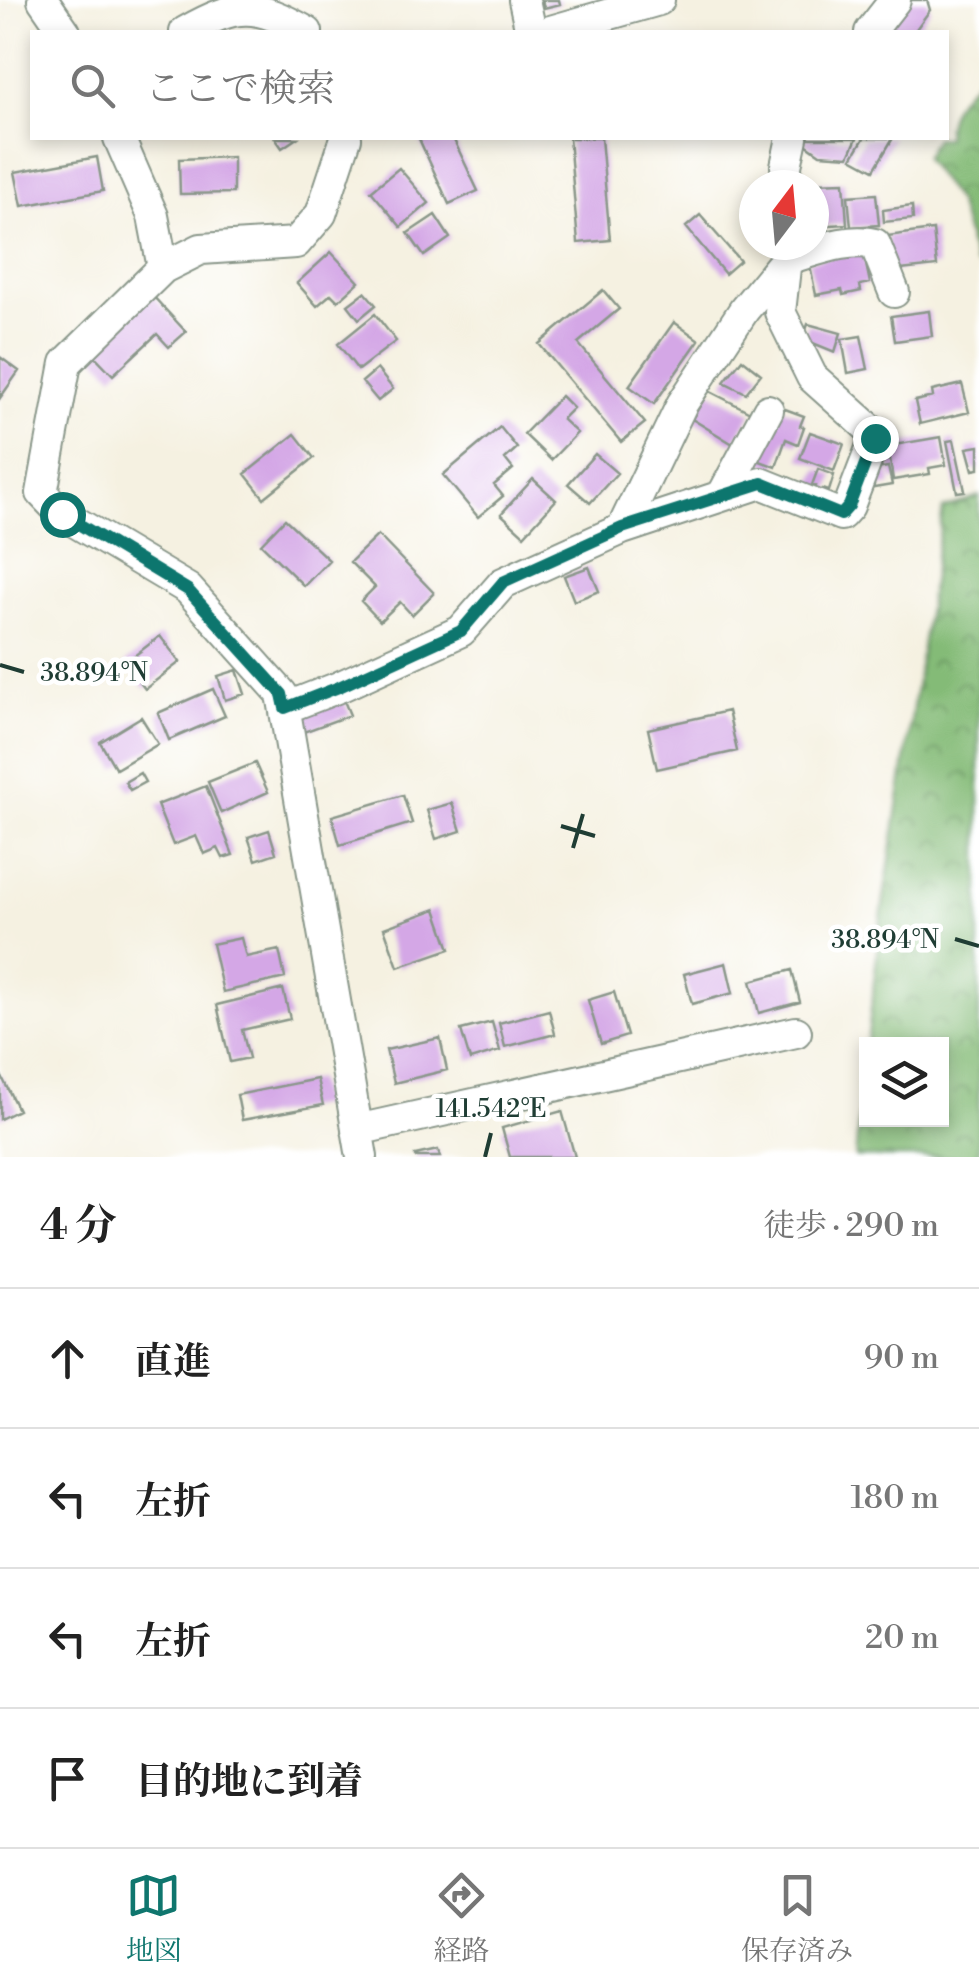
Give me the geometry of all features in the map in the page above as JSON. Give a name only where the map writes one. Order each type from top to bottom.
[{"type":"street","points":[[42,0],[64,30]]},
{"type":"street","points":[[524,0],[532,30]]},
{"type":"street","points":[[554,30],[659,0]]},
{"type":"street","points":[[872,30],[895,0]]},
{"type":"street","points":[[189,30],[214,16],[256,4],[303,30]]},
{"type":"street","points":[[119,140],[153,216],[163,268]]},
{"type":"street","points":[[345,140],[321,214],[296,243],[201,248],[163,268],[66,363],[42,493],[62,514],[188,590],[282,694],[360,1144],[796,1032]]},
{"type":"street","points":[[786,170],[792,140]]},
{"type":"street","points":[[829,246],[866,241],[876,244],[894,292]]},
{"type":"street","points":[[622,528],[682,404],[780,260]]},
{"type":"street","points":[[285,708],[461,631],[503,582],[622,528],[762,483],[841,515],[849,506],[875,438],[869,428],[812,377],[780,312],[785,260]]},
{"type":"street","points":[[722,496],[768,410]]},
{"type":"green space","points":[[979,78],[979,265],[975,263],[957,202],[924,158],[934,140],[949,140],[949,117],[965,91]]},
{"type":"green space","points":[[979,496],[979,1157],[855,1157],[859,1118],[859,1127],[949,1127],[949,1037],[868,1037],[881,918],[943,509]]},
{"type":"building","points":[[542,0],[559,0],[560,4],[544,8]]},
{"type":"building","points":[[903,0],[927,0],[930,10],[915,30],[881,30]]},
{"type":"building","points":[[276,140],[294,140],[282,148]]},
{"type":"building","points":[[419,140],[454,140],[478,191],[449,204]]},
{"type":"building","points":[[569,140],[601,140],[610,240],[578,243]]},
{"type":"building","points":[[856,140],[849,156],[820,154],[803,142]]},
{"type":"building","points":[[863,140],[892,140],[874,170],[852,158]]},
{"type":"building","points":[[97,157],[103,191],[22,206],[15,172]]},
{"type":"building","points":[[233,157],[233,193],[180,194],[179,159]]},
{"type":"building","points":[[399,168],[429,203],[401,227],[371,191]]},
{"type":"building","points":[[829,182],[844,182],[847,224],[829,225]]},
{"type":"building","points":[[876,194],[879,225],[851,227],[848,196]]},
{"type":"building","points":[[912,206],[913,219],[884,222],[883,210]]},
{"type":"building","points":[[435,215],[450,238],[424,256],[408,233]]},
{"type":"building","points":[[700,215],[740,261],[725,274],[686,227]]},
{"type":"building","points":[[933,230],[937,266],[891,271],[887,236]]},
{"type":"building","points":[[871,248],[873,258],[865,260],[870,283],[860,285],[861,291],[843,295],[842,290],[816,295],[809,261],[829,260],[829,257]]},
{"type":"building","points":[[331,252],[359,282],[338,301],[331,294],[317,306],[297,283]]},
{"type":"building","points":[[603,290],[619,309],[578,343],[645,423],[621,442],[539,344]]},
{"type":"building","points":[[365,292],[376,305],[359,319],[348,305]]},
{"type":"building","points":[[152,295],[186,332],[169,347],[157,334],[113,375],[91,352]]},
{"type":"building","points":[[929,311],[932,336],[895,341],[891,316]]},
{"type":"building","points":[[375,314],[396,341],[358,370],[338,344]]},
{"type":"building","points":[[674,322],[699,340],[654,404],[629,386]]},
{"type":"building","points":[[808,324],[841,333],[835,352],[803,339]]},
{"type":"building","points":[[861,336],[868,369],[848,373],[842,339]]},
{"type":"building","points":[[0,357],[19,371],[0,398]]},
{"type":"building","points":[[742,359],[761,374],[746,393],[724,382]]},
{"type":"building","points":[[377,369],[393,389],[378,401],[362,382]]},
{"type":"building","points":[[962,384],[969,412],[920,424],[915,401],[933,397],[932,391]]},
{"type":"building","points":[[709,391],[752,413],[733,444],[692,419]]},
{"type":"building","points":[[561,396],[573,408],[562,419],[577,433],[551,460],[524,434]]},
{"type":"building","points":[[777,406],[804,416],[800,426],[804,427],[798,444],[786,439],[776,467],[752,458]]},
{"type":"building","points":[[500,427],[517,448],[505,459],[513,469],[494,485],[503,496],[478,517],[443,475]]},
{"type":"building","points":[[810,432],[844,444],[834,471],[800,458]]},
{"type":"building","points":[[295,434],[314,458],[264,498],[245,474]]},
{"type":"building","points":[[941,437],[946,465],[929,468],[930,474],[893,480],[888,446]]},
{"type":"building","points":[[954,440],[965,491],[957,492],[947,441]]},
{"type":"building","points":[[979,446],[979,469],[973,470],[967,448]]},
{"type":"building","points":[[595,454],[617,473],[590,503],[568,484]]},
{"type":"building","points":[[888,467],[892,485],[874,488],[871,470]]},
{"type":"building","points":[[818,469],[834,475],[829,491],[823,489],[821,496],[813,493],[816,486],[812,485]]},
{"type":"building","points":[[533,479],[556,500],[524,535],[501,514]]},
{"type":"building","points":[[285,519],[329,560],[304,586],[261,544]]},
{"type":"building","points":[[378,535],[434,593],[412,615],[400,602],[380,621],[361,601],[375,587],[350,562]]},
{"type":"building","points":[[589,567],[599,591],[574,601],[564,576]]},
{"type":"building","points":[[160,636],[180,662],[145,689],[125,663]]},
{"type":"building","points":[[237,670],[245,694],[225,700],[218,676]]},
{"type":"building","points":[[213,689],[225,716],[169,740],[158,713]]},
{"type":"building","points":[[342,696],[350,715],[301,733],[294,714]]},
{"type":"building","points":[[728,711],[737,751],[657,769],[648,729]]},
{"type":"building","points":[[141,717],[158,744],[116,769],[100,742]]},
{"type":"building","points":[[255,763],[268,792],[221,813],[208,782]]},
{"type":"building","points":[[140,773],[145,782],[130,790],[125,782]]},
{"type":"building","points":[[206,786],[233,855],[223,858],[218,848],[204,854],[196,836],[173,845],[157,805]]},
{"type":"building","points":[[403,795],[412,823],[340,845],[332,816]]},
{"type":"building","points":[[452,803],[461,831],[436,839],[427,810]]},
{"type":"building","points":[[269,830],[276,853],[256,860],[248,837]]},
{"type":"building","points":[[436,909],[450,949],[398,967],[384,928]]},
{"type":"building","points":[[241,938],[246,957],[279,950],[285,978],[223,992],[212,944]]},
{"type":"building","points":[[726,963],[733,993],[692,1004],[684,974]]},
{"type":"building","points":[[792,970],[800,1002],[759,1013],[751,981]]},
{"type":"building","points":[[283,989],[290,1019],[242,1030],[249,1058],[230,1062],[217,1005]]},
{"type":"building","points":[[614,992],[627,1036],[601,1044],[588,1000]]},
{"type":"building","points":[[549,1010],[555,1034],[505,1047],[499,1023]]},
{"type":"building","points":[[492,1022],[500,1051],[470,1060],[461,1030]]},
{"type":"building","points":[[440,1038],[447,1070],[394,1083],[386,1050]]},
{"type":"building","points":[[0,1073],[18,1110],[0,1119]]},
{"type":"building","points":[[317,1079],[323,1105],[242,1120],[237,1095]]},
{"type":"building","points":[[562,1111],[575,1157],[510,1157],[502,1128]]},
{"type":"building","points":[[438,1150],[440,1157],[415,1157],[415,1155]]},
{"type":"route","points":[[62,514],[188,590],[282,694],[285,708],[461,631],[503,582],[622,528],[762,483],[841,515],[849,506],[875,438]]}]
